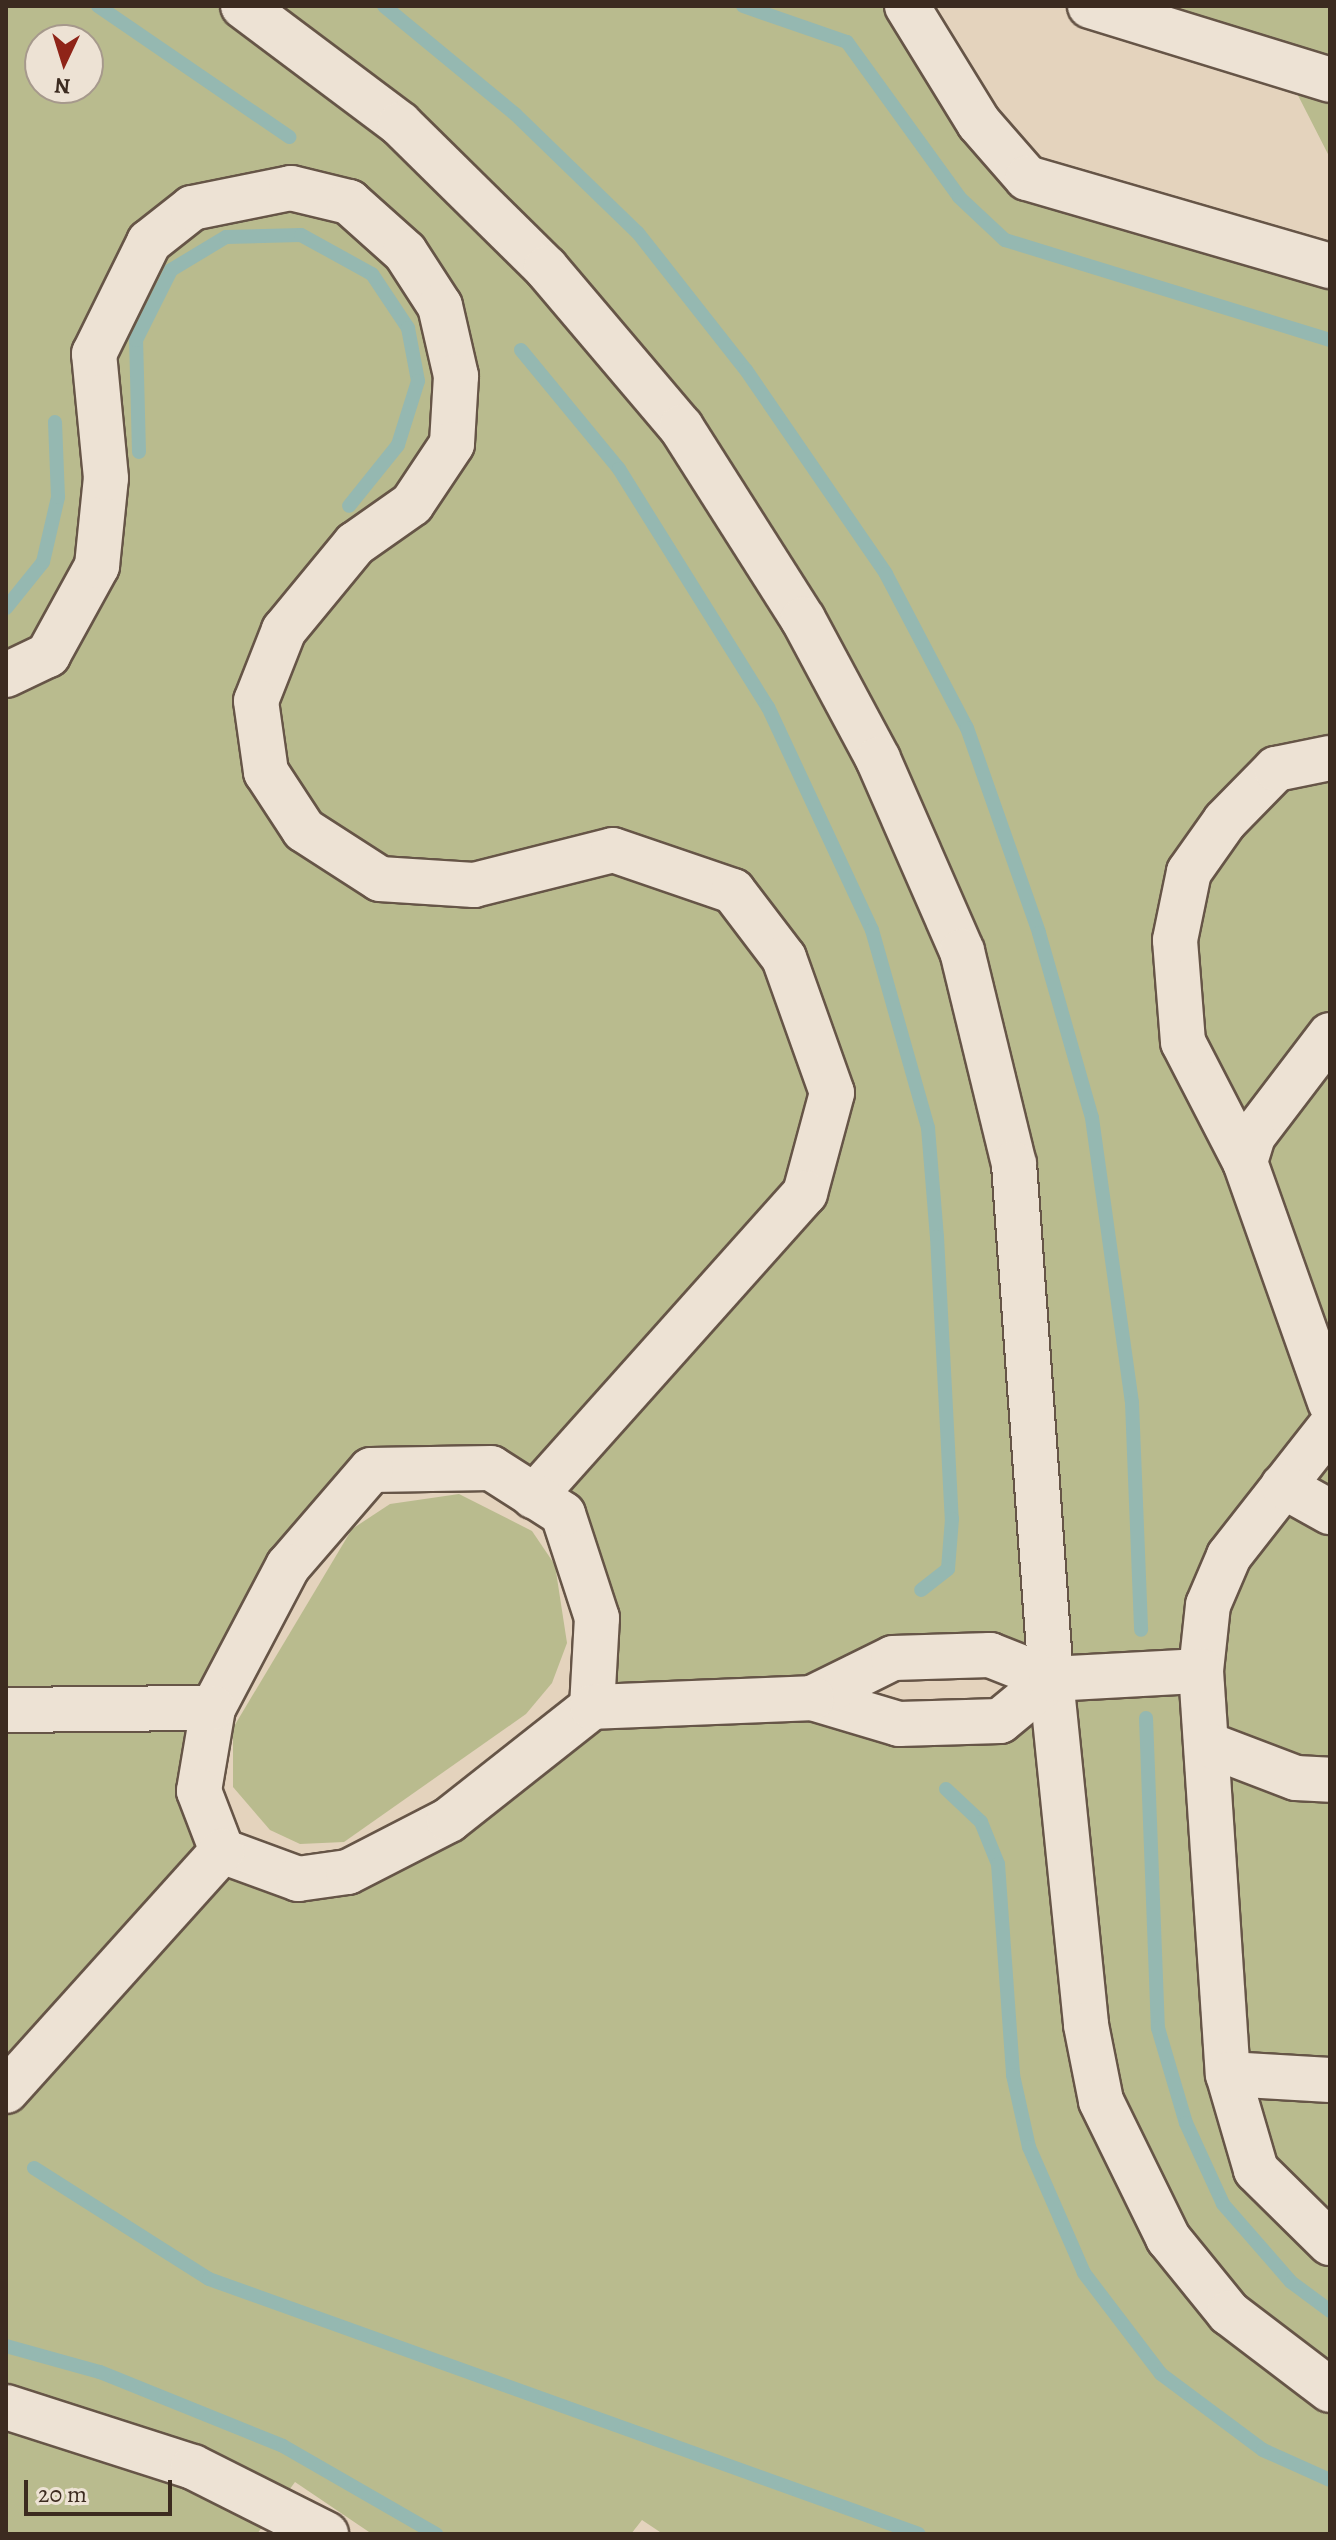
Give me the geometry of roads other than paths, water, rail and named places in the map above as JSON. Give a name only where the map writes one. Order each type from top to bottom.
[{"type":"lane","points":[[243,6],[400,124],[546,268],[672,415],[803,619],[878,759],[962,951],[1014,1164],[1051,1679],[1086,2025],[1101,2101],[1168,2238],[1229,2313],[1330,2390]]},
{"type":"lane","points":[[907,6],[979,123],[1027,178],[1330,266]]},
{"type":"lane","points":[[1090,6],[1330,80]]},
{"type":"lane","points":[[6,675],[48,655],[97,566],[106,478],[94,354],[149,242],[192,208],[291,188],[349,202],[405,252],[440,306],[456,376],[452,444],[412,504],[355,544],[284,630],[256,701],[266,772],[304,830],[380,879],[474,885],[613,850],[733,891],[784,958],[832,1093],[805,1193],[534,1496]]},
{"type":"lane","points":[[1330,758],[1276,769],[1225,821],[1189,872],[1175,940],[1183,1042],[1245,1162],[1330,1402]]},
{"type":"lane","points":[[1245,1162],[1253,1136],[1330,1035]]},
{"type":"lane","points":[[1330,1427],[1224,1568],[1208,1605],[1201,1671],[1212,1746],[1228,2074],[1256,2170],[1330,2243]]},
{"type":"lane","points":[[592,1707],[597,1618],[563,1514],[491,1468],[371,1470],[288,1566],[213,1708],[199,1791],[222,1851],[298,1879],[348,1872],[449,1820],[592,1707],[812,1698],[899,1724],[1000,1721],[1051,1679]]},
{"type":"lane","points":[[1283,1486],[1330,1512]]},
{"type":"lane","points":[[812,1698],[893,1658],[990,1655],[1051,1679],[1201,1671]]},
{"type":"lane","points":[[6,1710],[213,1708]]},
{"type":"lane","points":[[1212,1746],[1319,1786]]},
{"type":"lane","points":[[6,2091],[222,1851]]},
{"type":"lane","points":[[1228,2074],[1330,2080]]},
{"type":"lane","points":[[6,2407],[193,2467],[326,2534]]},
{"type":"waterway","points":[[98,6],[289,137]]},
{"type":"waterway","points":[[384,6],[515,114],[638,233],[746,370],[886,574],[967,728],[1039,933],[1092,1118],[1132,1403],[1141,1630]]},
{"type":"waterway","points":[[743,6],[847,42],[959,197],[1005,240],[1330,340]]},
{"type":"waterway","points":[[139,452],[136,340],[171,270],[226,237],[301,235],[372,274],[408,328],[418,381],[398,445],[349,506]]},
{"type":"waterway","points":[[521,350],[619,469],[768,707],[872,930],[928,1128],[937,1237],[952,1519],[948,1569],[921,1590]]},
{"type":"waterway","points":[[6,608],[43,562],[58,497],[55,422]]},
{"type":"waterway","points":[[1146,1718],[1158,2028],[1186,2123],[1223,2204],[1291,2282],[1330,2311]]},
{"type":"waterway","points":[[946,1789],[981,1822],[998,1864],[1013,2075],[1029,2147],[1084,2273],[1161,2374],[1263,2450],[1330,2480]]},
{"type":"waterway","points":[[34,2168],[209,2279],[919,2534]]},
{"type":"waterway","points":[[6,2346],[100,2372],[283,2446],[436,2534]]}]
